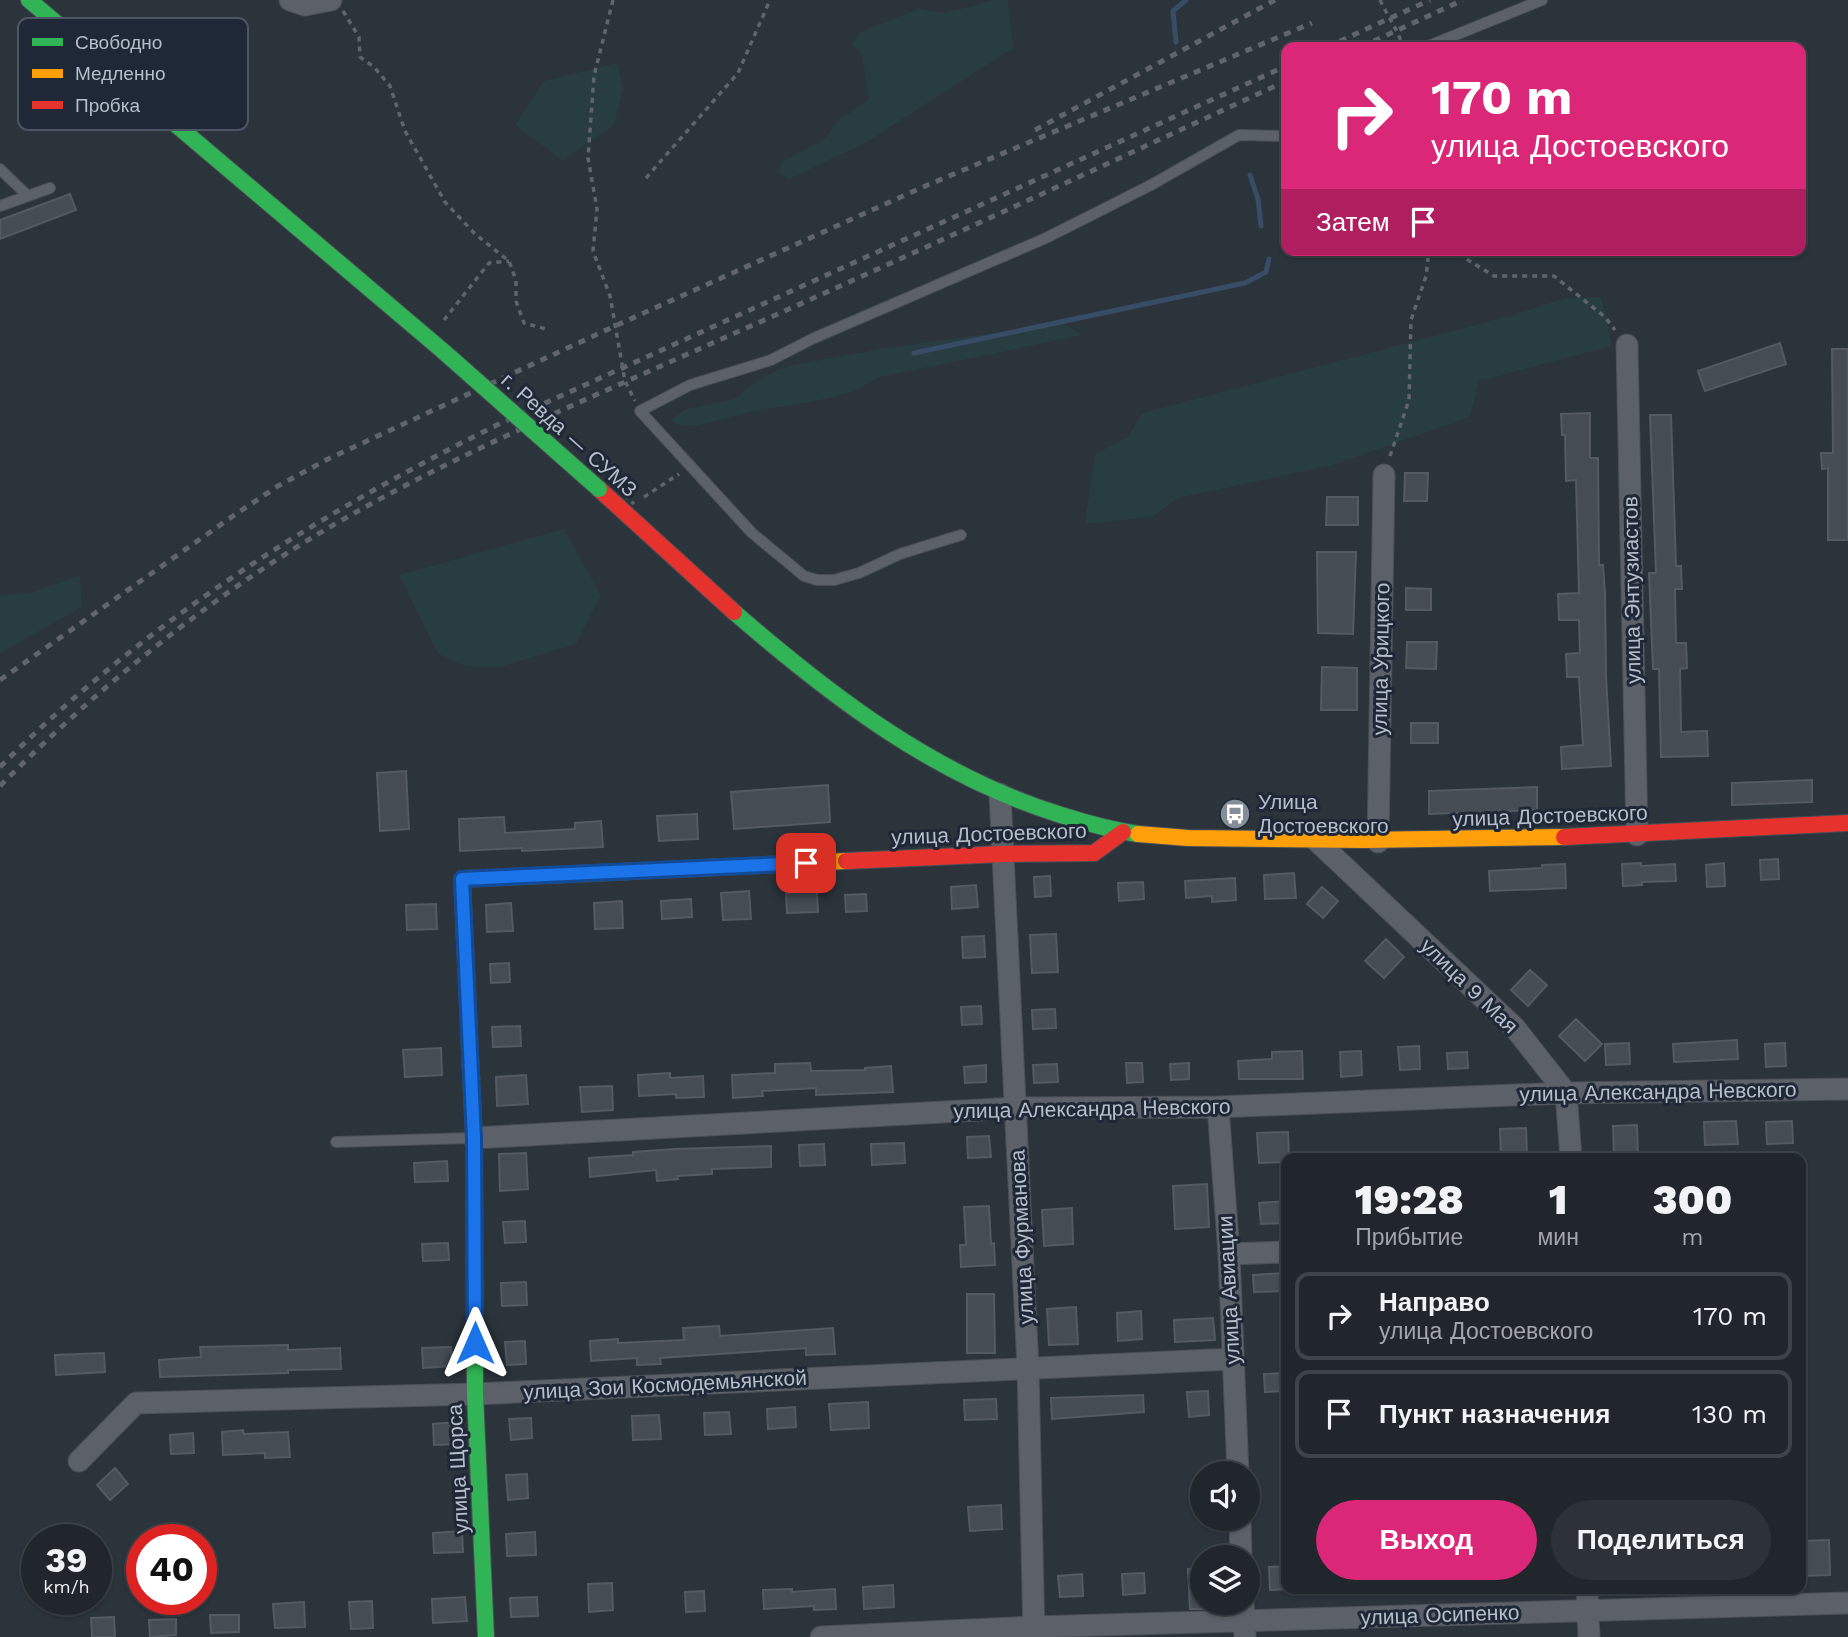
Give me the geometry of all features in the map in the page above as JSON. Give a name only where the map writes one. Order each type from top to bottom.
[{"type":"main road","name":"г. Ревда — СУМЗ","points":[[29,0],[50,18]]},
{"type":"main road","name":"г. Ревда — СУМЗ","points":[[182,130],[443,351],[798,668],[873,722],[945,768],[1000,794],[1053,813],[1123,832]]},
{"type":"main road","name":"улица Достоевского","points":[[462,879],[1003,854],[1094,853],[1123,832],[1178,837],[1378,842],[1637,835],[1848,823]]},
{"type":"main road","name":"улица Щорса","points":[[462,879],[474,1138],[475,1394],[486,1637]]},
{"type":"street","points":[[290,0],[305,5],[336,5]]},
{"type":"street","name":"улица Энтузиастов","points":[[1627,345],[1637,835]]},
{"type":"street","name":"улица Урицкого","points":[[1378,842],[1384,475]]},
{"type":"street","name":"улица Фурманова","points":[[1000,794],[1028,1368],[1034,1632]]},
{"type":"street","name":"улица 9 Мая","points":[[1317,841],[1515,1028],[1566,1093]]},
{"type":"street","name":"улица Александра Невского","points":[[474,1138],[1016,1108],[1218,1107],[1566,1093],[1848,1089]]},
{"type":"street","points":[[1566,1093],[1571,1153]]},
{"type":"street","name":"улица Авиации","points":[[1218,1107],[1229,1254],[1237,1461]]},
{"type":"street","points":[[1229,1254],[1281,1252]]},
{"type":"street","name":"улица Зои Космодемьянской","points":[[79,1461],[136,1403],[475,1394],[1233,1359]]},
{"type":"street","points":[[1588,1599],[1589,1637]]},
{"type":"street","name":"улица Осипенко","points":[[821,1637],[1034,1632],[1588,1599],[1848,1603]]},
{"type":"lane","points":[[1438,42],[1542,0]]},
{"type":"lane","points":[[961,535],[900,554],[859,573],[834,580],[817,580],[804,576],[776,556],[752,533],[640,411],[690,385],[771,360],[811,339],[1046,238],[1151,185],[1239,135],[1281,136]]},
{"type":"lane","points":[[0,169],[28,196]]},
{"type":"lane","points":[[0,206],[50,188]]},
{"type":"lane","name":"улица Александра Невского","points":[[336,1142],[474,1138]]},
{"type":"path","points":[[612,0],[594,76],[588,158],[597,209],[593,251],[610,296],[625,381],[640,411]]},
{"type":"path","points":[[646,178],[738,72],[770,0]]},
{"type":"path","points":[[1380,0],[1398,30],[1402,42]]},
{"type":"path","points":[[336,5],[359,37],[360,57],[374,67],[390,86],[405,131],[445,202],[475,234],[509,261],[516,280],[516,302],[524,323],[547,329]]},
{"type":"path","points":[[1384,475],[1409,400],[1411,320],[1426,276],[1428,256]]},
{"type":"path","points":[[1462,256],[1494,276],[1554,276],[1605,317],[1627,345]]},
{"type":"path","points":[[443,321],[489,263],[509,261]]},
{"type":"path","points":[[634,504],[690,468]]},
{"type":"green space","points":[[995,0],[1008,0],[1013,48],[865,143],[789,179],[778,173],[783,161],[825,139],[840,119],[869,100],[862,54],[852,45],[860,32],[919,9],[944,13]]},
{"type":"green space","points":[[617,63],[623,89],[614,125],[562,160],[515,125],[544,81]]},
{"type":"green space","points":[[1601,297],[1612,346],[1479,381],[1470,417],[1333,465],[1178,498],[1152,517],[1085,524],[1095,454],[1128,437],[1142,413],[1513,315],[1565,298]]},
{"type":"green space","points":[[1063,323],[1083,335],[880,377],[853,392],[812,402],[754,411],[700,425],[682,426],[670,421],[686,409],[734,399],[773,372],[793,365],[881,349]]},
{"type":"green space","points":[[564,529],[601,595],[576,644],[499,667],[466,666],[438,654],[399,575]]},
{"type":"green space","points":[[80,576],[82,607],[0,653],[0,595],[29,593]]},
{"type":"building","points":[[70,194],[76,210],[0,239],[0,220]]},
{"type":"building","points":[[1780,343],[1786,364],[1705,391],[1698,371]]},
{"type":"building","points":[[1832,349],[1848,349],[1848,540],[1828,540],[1828,468],[1822,469],[1821,453],[1833,453]]},
{"type":"building","points":[[1590,413],[1590,458],[1598,458],[1599,565],[1603,565],[1605,593],[1611,766],[1562,769],[1561,747],[1583,745],[1579,677],[1567,677],[1566,654],[1580,653],[1579,620],[1559,620],[1558,594],[1579,593],[1576,480],[1566,481],[1565,435],[1562,435],[1561,414]]},
{"type":"building","points":[[1650,415],[1671,415],[1676,566],[1681,566],[1682,589],[1675,589],[1676,643],[1686,643],[1687,668],[1680,669],[1681,732],[1707,731],[1708,756],[1661,757],[1659,669],[1653,669],[1649,573],[1656,573]]},
{"type":"building","points":[[1405,473],[1428,473],[1427,501],[1404,501]]},
{"type":"building","points":[[1327,497],[1358,497],[1358,525],[1326,525]]},
{"type":"building","points":[[1317,552],[1356,552],[1353,634],[1318,633]]},
{"type":"building","points":[[1406,588],[1431,589],[1431,610],[1406,610]]},
{"type":"building","points":[[1407,642],[1437,642],[1436,669],[1406,668]]},
{"type":"building","points":[[1322,667],[1357,668],[1357,710],[1321,710]]},
{"type":"building","points":[[1411,723],[1438,723],[1438,743],[1411,743]]},
{"type":"building","points":[[406,771],[409,829],[380,831],[377,773]]},
{"type":"building","points":[[1812,780],[1812,802],[1732,805],[1732,783]]},
{"type":"building","points":[[828,785],[830,822],[734,829],[731,792]]},
{"type":"building","points":[[1537,787],[1537,810],[1429,814],[1429,791]]},
{"type":"building","points":[[697,814],[698,839],[659,841],[657,816]]},
{"type":"building","points":[[504,817],[505,833],[575,829],[575,823],[601,821],[603,847],[460,851],[459,819]]},
{"type":"building","points":[[1778,859],[1779,879],[1761,880],[1760,860]]},
{"type":"building","points":[[1641,863],[1641,866],[1675,864],[1676,881],[1642,882],[1642,885],[1623,886],[1622,864]]},
{"type":"building","points":[[1724,863],[1725,886],[1707,887],[1706,865]]},
{"type":"building","points":[[1565,864],[1566,888],[1490,891],[1489,871]]},
{"type":"building","points":[[1294,873],[1296,898],[1265,899],[1264,875]]},
{"type":"building","points":[[1050,876],[1051,896],[1035,897],[1034,877]]},
{"type":"building","points":[[1235,878],[1236,900],[1212,902],[1212,896],[1186,898],[1185,881]]},
{"type":"building","points":[[1143,882],[1144,899],[1119,901],[1118,883]]},
{"type":"building","points":[[976,885],[978,907],[952,909],[951,887]]},
{"type":"building","points":[[1322,887],[1338,901],[1323,918],[1307,904]]},
{"type":"building","points":[[749,891],[751,919],[723,920],[721,893]]},
{"type":"building","points":[[817,891],[818,912],[787,913],[786,893]]},
{"type":"building","points":[[866,894],[867,911],[846,912],[845,895]]},
{"type":"building","points":[[691,899],[692,917],[662,919],[661,901]]},
{"type":"building","points":[[622,901],[623,928],[595,929],[594,903]]},
{"type":"building","points":[[511,903],[513,931],[487,932],[486,905]]},
{"type":"building","points":[[436,904],[437,929],[407,930],[406,905]]},
{"type":"building","points":[[1056,934],[1058,972],[1032,973],[1030,935]]},
{"type":"building","points":[[984,936],[985,957],[963,958],[962,937]]},
{"type":"building","points":[[1386,939],[1404,957],[1384,978],[1365,961]]},
{"type":"building","points":[[509,963],[510,982],[491,983],[490,964]]},
{"type":"building","points":[[1530,970],[1547,985],[1528,1006],[1511,990]]},
{"type":"building","points":[[981,1006],[982,1024],[962,1025],[961,1007]]},
{"type":"building","points":[[1055,1009],[1056,1028],[1033,1029],[1032,1010]]},
{"type":"building","points":[[1576,1019],[1602,1044],[1585,1061],[1559,1036]]},
{"type":"building","points":[[520,1026],[521,1046],[493,1047],[492,1027]]},
{"type":"building","points":[[1737,1040],[1738,1059],[1674,1062],[1673,1044]]},
{"type":"building","points":[[1629,1043],[1630,1064],[1606,1065],[1605,1044]]},
{"type":"building","points":[[1785,1043],[1786,1066],[1766,1067],[1765,1044]]},
{"type":"building","points":[[1419,1046],[1420,1069],[1400,1070],[1398,1047]]},
{"type":"building","points":[[441,1048],[442,1075],[405,1077],[403,1050]]},
{"type":"building","points":[[1302,1051],[1303,1079],[1239,1079],[1238,1061],[1272,1059],[1272,1052]]},
{"type":"building","points":[[1361,1051],[1362,1075],[1341,1077],[1340,1052]]},
{"type":"building","points":[[1467,1052],[1468,1068],[1448,1069],[1447,1053]]},
{"type":"building","points":[[810,1063],[811,1071],[865,1070],[891,1066],[893,1092],[816,1095],[816,1088],[762,1091],[763,1096],[733,1098],[732,1075],[775,1073],[775,1064]]},
{"type":"building","points":[[1126,1063],[1142,1063],[1143,1082],[1127,1083]]},
{"type":"building","points":[[1189,1063],[1189,1079],[1171,1080],[1170,1064]]},
{"type":"building","points":[[1057,1064],[1058,1082],[1034,1083],[1033,1065]]},
{"type":"building","points":[[986,1065],[986,1082],[965,1083],[964,1067]]},
{"type":"building","points":[[670,1073],[670,1078],[703,1076],[704,1097],[676,1098],[676,1094],[639,1096],[638,1075]]},
{"type":"building","points":[[526,1075],[528,1104],[497,1106],[496,1077]]},
{"type":"building","points":[[612,1086],[613,1110],[582,1112],[580,1087]]},
{"type":"building","points":[[1736,1121],[1738,1144],[1705,1145],[1704,1122]]},
{"type":"building","points":[[1792,1121],[1793,1143],[1767,1144],[1766,1122]]},
{"type":"building","points":[[1637,1125],[1638,1153],[1614,1153],[1613,1126]]},
{"type":"building","points":[[1526,1128],[1527,1153],[1501,1153],[1500,1129]]},
{"type":"building","points":[[1288,1132],[1289,1153],[1281,1153],[1281,1162],[1259,1163],[1257,1133]]},
{"type":"building","points":[[989,1136],[991,1157],[968,1158],[967,1137]]},
{"type":"building","points":[[904,1143],[905,1163],[872,1165],[871,1144]]},
{"type":"building","points":[[824,1144],[825,1165],[800,1166],[799,1145]]},
{"type":"building","points":[[771,1146],[771,1167],[712,1169],[712,1174],[677,1176],[678,1179],[657,1181],[656,1170],[590,1177],[589,1158],[675,1149]]},
{"type":"building","points":[[526,1153],[528,1189],[500,1191],[499,1154]]},
{"type":"building","points":[[447,1161],[448,1181],[415,1182],[414,1163]]},
{"type":"building","points":[[1207,1184],[1209,1227],[1175,1229],[1173,1186]]},
{"type":"building","points":[[1281,1201],[1281,1223],[1261,1224],[1259,1203]]},
{"type":"building","points":[[989,1206],[995,1265],[961,1267],[960,1245],[966,1245],[964,1207]]},
{"type":"building","points":[[1072,1208],[1073,1244],[1044,1246],[1042,1210]]},
{"type":"building","points":[[525,1221],[526,1242],[505,1243],[503,1222]]},
{"type":"building","points":[[448,1243],[449,1260],[423,1261],[422,1244]]},
{"type":"building","points":[[1281,1273],[1281,1291],[1254,1292],[1253,1275]]},
{"type":"building","points":[[526,1282],[527,1305],[502,1306],[501,1283]]},
{"type":"building","points":[[967,1294],[994,1294],[995,1353],[967,1353]]},
{"type":"building","points":[[1076,1307],[1078,1344],[1049,1345],[1047,1309]]},
{"type":"building","points":[[1141,1311],[1142,1339],[1118,1341],[1117,1313]]},
{"type":"building","points":[[1213,1318],[1215,1340],[1175,1342],[1174,1320]]},
{"type":"building","points":[[719,1326],[720,1336],[833,1328],[835,1354],[806,1355],[806,1348],[660,1358],[661,1364],[637,1365],[637,1358],[591,1361],[590,1341],[618,1339],[618,1343],[684,1340],[683,1328]]},
{"type":"building","points":[[525,1341],[526,1364],[507,1365],[505,1342]]},
{"type":"building","points":[[288,1345],[288,1350],[340,1348],[341,1369],[160,1377],[159,1360],[201,1357],[200,1347]]},
{"type":"building","points":[[451,1347],[452,1366],[423,1368],[422,1348]]},
{"type":"building","points":[[104,1353],[105,1372],[56,1375],[55,1355]]},
{"type":"building","points":[[1281,1373],[1281,1391],[1265,1392],[1264,1374]]},
{"type":"building","points":[[1208,1391],[1209,1415],[1189,1417],[1187,1392]]},
{"type":"building","points":[[1143,1395],[1144,1412],[1052,1419],[1051,1398]]},
{"type":"building","points":[[996,1399],[997,1419],[965,1420],[964,1400]]},
{"type":"building","points":[[868,1402],[869,1428],[831,1430],[829,1404]]},
{"type":"building","points":[[795,1407],[796,1427],[768,1429],[767,1409]]},
{"type":"building","points":[[729,1412],[731,1434],[705,1435],[704,1413]]},
{"type":"building","points":[[659,1415],[661,1439],[633,1440],[632,1416]]},
{"type":"building","points":[[531,1418],[532,1438],[511,1440],[509,1419]]},
{"type":"building","points":[[457,1422],[458,1444],[434,1445],[433,1424]]},
{"type":"building","points":[[243,1430],[244,1434],[288,1432],[290,1457],[265,1458],[265,1453],[223,1455],[222,1432]]},
{"type":"building","points":[[193,1433],[194,1453],[171,1454],[170,1435]]},
{"type":"building","points":[[115,1468],[128,1484],[110,1500],[97,1485]]},
{"type":"building","points":[[527,1474],[528,1498],[508,1500],[506,1475]]},
{"type":"building","points":[[1001,1505],[1002,1529],[970,1531],[968,1507]]},
{"type":"building","points":[[462,1531],[463,1552],[434,1553],[433,1533]]},
{"type":"building","points":[[535,1532],[536,1555],[507,1556],[506,1534]]},
{"type":"building","points":[[1829,1540],[1830,1575],[1806,1576],[1806,1541]]},
{"type":"building","points":[[1281,1566],[1281,1589],[1270,1590],[1269,1567]]},
{"type":"building","points":[[1188,1569],[1190,1569],[1190,1609]]},
{"type":"building","points":[[1144,1573],[1145,1593],[1123,1595],[1122,1574]]},
{"type":"building","points":[[1082,1574],[1083,1596],[1060,1597],[1058,1576]]},
{"type":"building","points":[[612,1583],[613,1610],[589,1612],[588,1584]]},
{"type":"building","points":[[893,1585],[894,1607],[864,1609],[863,1587]]},
{"type":"building","points":[[792,1589],[792,1592],[835,1589],[836,1609],[814,1610],[814,1606],[764,1609],[763,1590]]},
{"type":"building","points":[[704,1591],[705,1611],[686,1612],[685,1592]]},
{"type":"building","points":[[465,1597],[467,1621],[433,1623],[432,1599]]},
{"type":"building","points":[[537,1597],[538,1616],[511,1617],[510,1598]]},
{"type":"building","points":[[372,1601],[373,1628],[351,1629],[349,1602]]},
{"type":"building","points":[[304,1602],[305,1627],[275,1628],[273,1604]]},
{"type":"building","points":[[210,1615],[239,1615],[239,1632],[211,1633]]},
{"type":"building","points":[[114,1617],[115,1637],[92,1637],[91,1618]]},
{"type":"building","points":[[176,1619],[176,1635],[150,1637],[149,1620]]},
{"type":"waterway","points":[[1176,42],[1173,11],[1186,0]]},
{"type":"waterway","points":[[1250,175],[1258,199],[1261,226]]},
{"type":"waterway","points":[[914,353],[1245,283],[1266,272],[1269,259]]},
{"type":"railway","points":[[1035,130],[1275,0]]},
{"type":"railway","points":[[1338,42],[1430,0]]},
{"type":"railway","points":[[1372,42],[1463,0]]},
{"type":"railway","points":[[0,680],[233,516],[278,486],[328,459],[923,187],[1312,23]]},
{"type":"railway","points":[[0,767],[113,665],[173,619],[298,535],[363,496],[497,425],[1281,68]]},
{"type":"railway","points":[[0,786],[72,717],[188,621],[271,564],[363,508],[516,431],[937,242],[1281,83]]},
{"type":"traffic: fast","points":[[29,0],[50,18]]},
{"type":"traffic: fast","points":[[182,130],[443,351]]},
{"type":"traffic: fast","points":[[443,351],[599,489]]},
{"type":"traffic: fast","points":[[734,612],[847,703],[928,756],[1015,799],[1080,821],[1138,834]]},
{"type":"traffic: fast","points":[[486,1637],[475,1394],[474,1138],[462,879],[552,875]]},
{"type":"traffic: slow","points":[[1138,834],[1188,838],[1364,840],[1564,837]]},
{"type":"traffic: slow","points":[[552,875],[846,861]]},
{"type":"traffic: jam","points":[[599,489],[734,612]]},
{"type":"traffic: jam","points":[[1564,837],[1848,823]]},
{"type":"traffic: jam","points":[[846,861],[1094,853],[1123,832]]},
{"type":"place","name":"Улица Достоевского","points":[[1235,814]]},
{"type":"route","points":[[475,1343],[474,1138],[462,879],[806,863]]}]
